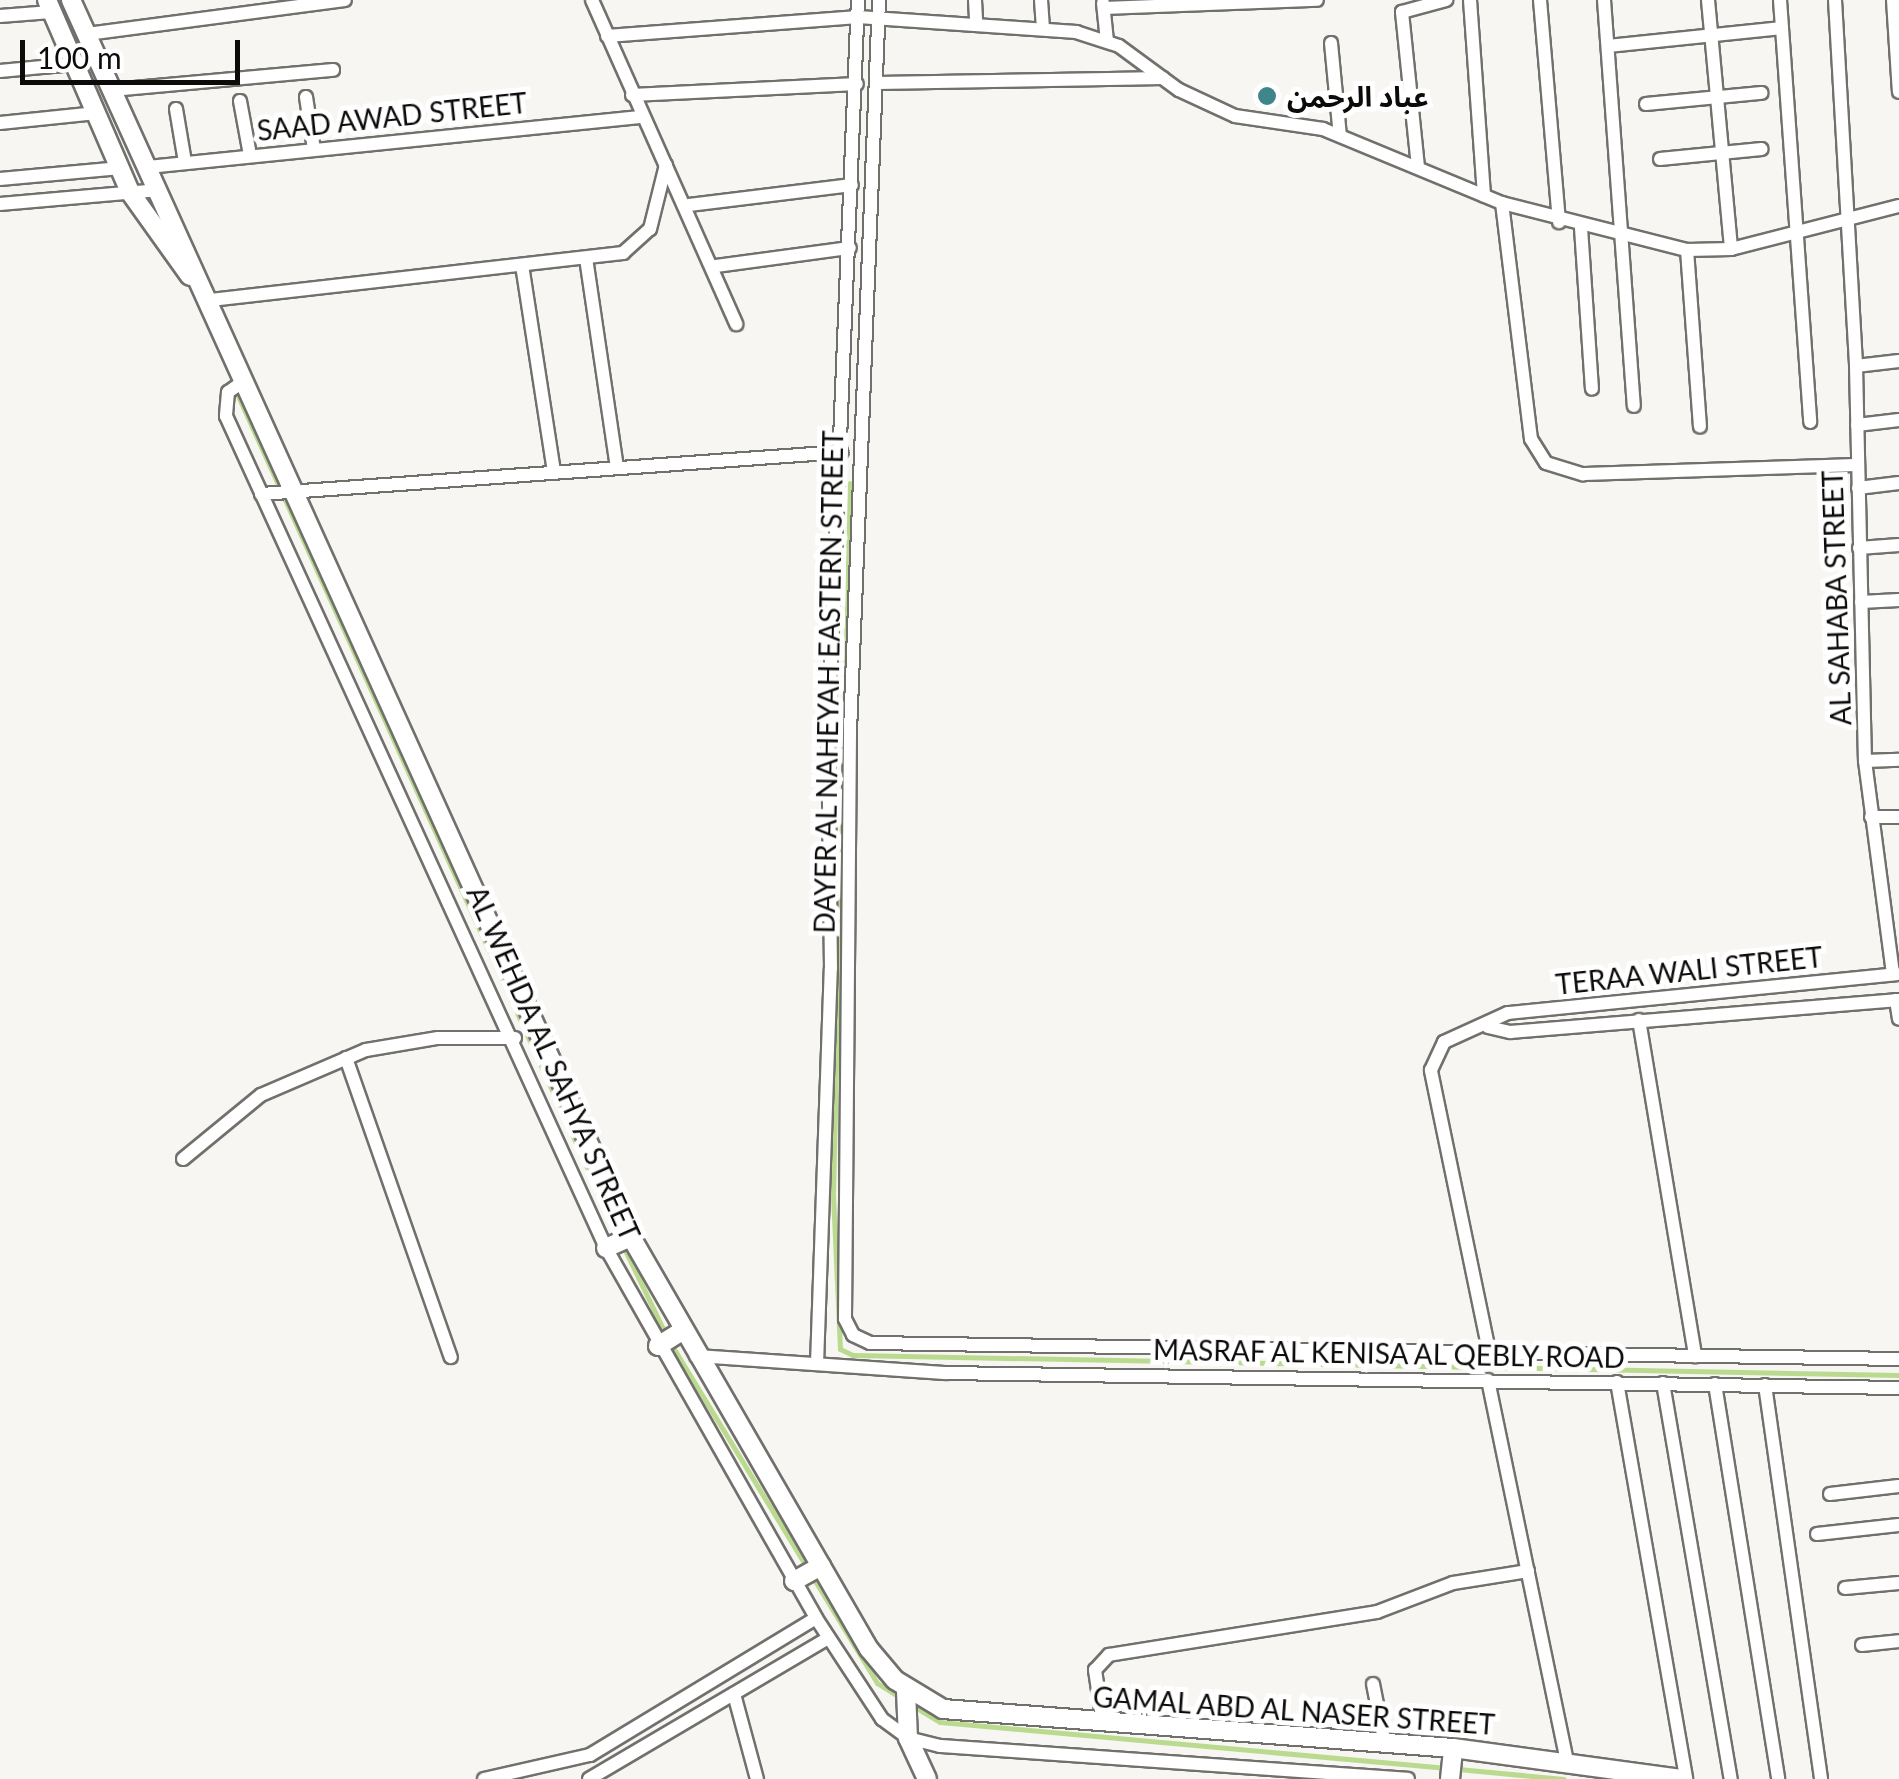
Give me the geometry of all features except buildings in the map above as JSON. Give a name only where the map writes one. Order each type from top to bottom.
[{"type":"street","name":"AL WEHDA AL SAHYA STREET","points":[[70,0],[210,300],[244,381],[280,489],[514,1038],[670,1338],[808,1573],[906,1694],[907,1730],[927,1779]]},
{"type":"street","points":[[87,34],[345,0]]},
{"type":"street","points":[[592,0],[642,117],[716,266],[736,324]]},
{"type":"street","name":"DAYER AL NAHEYAH EASTERN STREET","points":[[817,1364],[841,452],[858,84],[858,0]]},
{"type":"street","name":"DAYER AL NAHEYAH EASTERN STREET","points":[[879,0],[850,733],[845,1319],[861,1340],[879,1342]]},
{"type":"street","points":[[975,0],[976,20]]},
{"type":"street","points":[[1042,0],[1043,27]]},
{"type":"street","points":[[1106,40],[1103,4],[1317,0]]},
{"type":"street","points":[[1418,167],[1403,8],[1446,0]]},
{"type":"street","points":[[1470,0],[1484,196]]},
{"type":"street","points":[[1540,0],[1559,222]]},
{"type":"street","points":[[1604,0],[1634,406]]},
{"type":"street","points":[[1708,0],[1732,249]]},
{"type":"street","points":[[1780,0],[1810,422]]},
{"type":"street","name":"AL SAHABA STREET","points":[[1835,0],[1856,366],[1865,761],[1896,974]]},
{"type":"street","points":[[1892,0],[1899,92]]},
{"type":"street","name":"AL WEHDA AL SAHYA STREET","points":[[49,6],[130,192],[210,300]]},
{"type":"street","points":[[0,16],[49,6]]},
{"type":"street","points":[[607,36],[858,17],[976,20],[1043,27],[1106,40],[1163,78],[1234,116],[1340,136],[1484,196],[1559,222],[1687,250],[1732,249],[1899,206]]},
{"type":"street","points":[[1608,46],[1782,28]]},
{"type":"street","points":[[1331,43],[1340,136]]},
{"type":"street","points":[[0,71],[74,64]]},
{"type":"street","points":[[112,90],[334,70]]},
{"type":"street","points":[[878,84],[1163,78]]},
{"type":"street","points":[[632,95],[858,84]]},
{"type":"street","points":[[1646,104],[1760,93]]},
{"type":"street","points":[[306,97],[314,149]]},
{"type":"street","points":[[240,101],[250,156]]},
{"type":"street","points":[[176,109],[185,162]]},
{"type":"street","points":[[0,123],[96,113]]},
{"type":"street","name":"SAAD AWAD STREET","points":[[148,167],[642,117]]},
{"type":"street","points":[[1660,158],[1762,149]]},
{"type":"street","points":[[210,300],[623,253],[644,240],[666,165]]},
{"type":"street","points":[[0,179],[120,168]]},
{"type":"street","points":[[688,204],[852,185]]},
{"type":"street","points":[[0,204],[158,190]]},
{"type":"street","points":[[1502,203],[1532,438],[1546,464],[1574,474],[1857,465]]},
{"type":"street","points":[[1580,228],[1592,389]]},
{"type":"street","points":[[716,266],[850,248]]},
{"type":"street","points":[[1687,250],[1700,427]]},
{"type":"street","points":[[586,258],[617,468]]},
{"type":"street","points":[[522,266],[554,472]]},
{"type":"street","points":[[1856,366],[1899,361]]},
{"type":"street","name":"AL WEHDA AL SAHYA STREET","points":[[244,381],[228,392],[226,416],[280,489],[619,1242],[670,1338],[696,1356],[808,1573],[816,1618],[882,1719],[907,1730]]},
{"type":"street","points":[[1857,425],[1899,420]]},
{"type":"street","points":[[280,489],[841,452]]},
{"type":"street","points":[[1858,488],[1899,484]]},
{"type":"street","points":[[1859,548],[1899,545]]},
{"type":"street","points":[[1861,602],[1899,600]]},
{"type":"street","points":[[1865,761],[1899,760]]},
{"type":"street","points":[[1871,817],[1899,817]]},
{"type":"street","name":"TERAA WALI STREET","points":[[1489,1351],[1431,1070],[1444,1042],[1488,1027],[1508,1013],[1896,974]]},
{"type":"street","points":[[1897,1000],[1899,1019]]},
{"type":"street","name":"TERAA WALI STREET","points":[[1488,1027],[1897,1000]]},
{"type":"street","points":[[1639,1020],[1695,1356]]},
{"type":"street","points":[[183,1160],[261,1095],[346,1058],[418,1040],[514,1038]]},
{"type":"street","points":[[346,1058],[450,1356]]},
{"type":"street","points":[[879,1342],[879,1369]]},
{"type":"street","name":"MASRAF AL KENISA AL QEBLY ROAD","points":[[879,1342],[1899,1359]]},
{"type":"street","name":"MASRAF AL KENISA AL QEBLY ROAD","points":[[696,1356],[879,1369],[1899,1388]]},
{"type":"street","points":[[1753,1358],[1761,1385],[1821,1779]]},
{"type":"street","points":[[1488,1380],[1567,1760]]},
{"type":"street","points":[[1617,1382],[1684,1779]]},
{"type":"street","points":[[1663,1383],[1731,1779]]},
{"type":"street","points":[[1715,1384],[1778,1779]]},
{"type":"street","points":[[1830,1494],[1899,1486]]},
{"type":"street","points":[[1817,1534],[1899,1525]]},
{"type":"street","points":[[1104,1724],[1095,1670],[1109,1654],[1377,1612],[1453,1583],[1528,1571]]},
{"type":"street","points":[[1845,1588],[1899,1583]]},
{"type":"street","points":[[484,1779],[590,1756],[816,1618]]},
{"type":"street","points":[[590,1779],[828,1638]]},
{"type":"street","points":[[1862,1645],[1899,1642]]},
{"type":"street","points":[[1373,1684],[1385,1744]]},
{"type":"street","points":[[734,1694],[757,1779]]},
{"type":"street","name":"GAMAL ABD AL NASER STREET","points":[[906,1694],[943,1709],[1567,1760],[1684,1779]]},
{"type":"street","points":[[907,1730],[1408,1779]]},
{"type":"street","points":[[1450,1778],[1453,1752]]},
{"type":"waterway","points":[[238,396],[618,1236]]},
{"type":"waterway","points":[[850,483],[833,1195],[840,1349],[853,1355],[1899,1375]]},
{"type":"waterway","points":[[623,1246],[666,1335]]},
{"type":"waterway","points":[[671,1344],[877,1683],[901,1698]]},
{"type":"waterway","points":[[910,1704],[940,1722],[1447,1768]]},
{"type":"waterway","points":[[1458,1769],[1564,1779]]},
{"type":"place","name":"عباد الرحمن","points":[[1267,96]]}]
